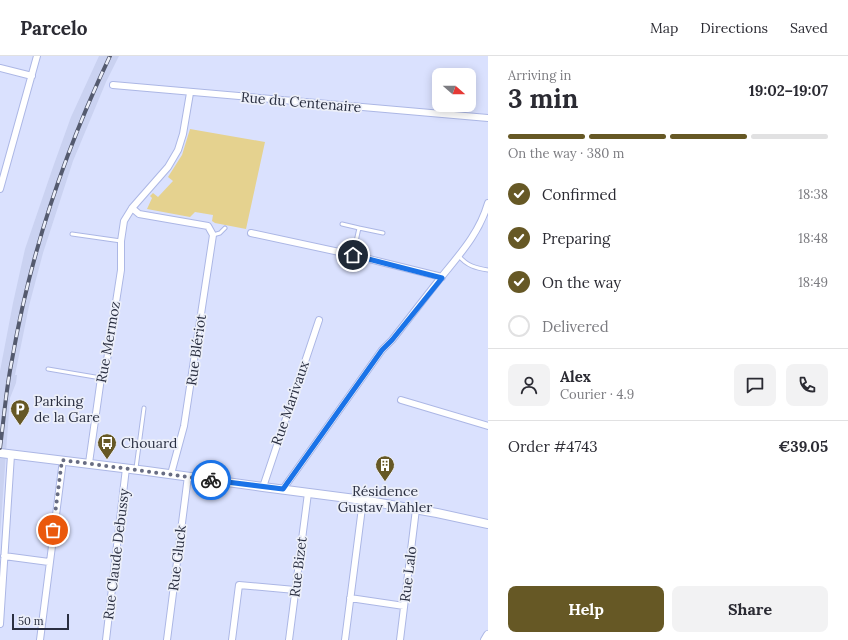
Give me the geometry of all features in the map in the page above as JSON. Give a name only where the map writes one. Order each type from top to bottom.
[{"type":"street","points":[[0,189],[37,56]]},
{"type":"street","points":[[0,68],[32,76]]},
{"type":"street","name":"Rue du Centenaire","points":[[113,85],[190,93],[488,118]]},
{"type":"street","points":[[190,93],[183,134],[178,150],[168,167],[132,208],[139,214],[208,226],[213,235]]},
{"type":"street","points":[[283,489],[382,350],[392,340],[442,278],[477,231],[488,203]]},
{"type":"street","name":"Rue Mermoz","points":[[89,463],[101,378],[107,360],[121,270],[121,241],[124,221],[132,208]]},
{"type":"street","points":[[251,233],[353,255],[442,278]]},
{"type":"street","name":"Rue Blériot","points":[[171,474],[184,426],[213,235]]},
{"type":"street","name":"Rue Marivaux","points":[[263,487],[318,320]]},
{"type":"street","points":[[401,400],[488,426]]},
{"type":"street","points":[[0,453],[89,463],[363,500],[488,524]]},
{"type":"street","points":[[0,624],[11,455]]},
{"type":"street","points":[[40,640],[62,460]]},
{"type":"street","name":"Rue Claude Debussy","points":[[106,640],[126,468]]},
{"type":"street","name":"Rue Gluck","points":[[167,640],[188,476]]},
{"type":"street","name":"Rue Bizet","points":[[289,640],[308,493]]},
{"type":"street","points":[[345,640],[363,500]]},
{"type":"street","name":"Rue Lalo","points":[[400,640],[416,509]]},
{"type":"street","points":[[4,556],[49,562]]},
{"type":"street","points":[[232,640],[239,585],[295,590]]},
{"type":"street","points":[[350,598],[404,606]]},
{"type":"street","points":[[485,640],[488,635]]},
{"type":"lane","points":[[342,224],[383,233]]},
{"type":"lane","points":[[213,235],[220,234],[225,228]]},
{"type":"lane","points":[[353,255],[359,228]]},
{"type":"lane","points":[[72,234],[121,241]]},
{"type":"lane","points":[[459,256],[464,262],[474,268],[488,270]]},
{"type":"lane","points":[[48,370],[101,378]]},
{"type":"lane","points":[[136,470],[144,408]]},
{"type":"shaded area","points":[[99,56],[119,56],[106,82],[73,161],[43,253],[29,306],[15,375],[17,375],[16,383],[10,398],[0,536],[0,371],[13,303],[25,249],[53,167],[71,117]]},
{"type":"shaded area","points":[[190,129],[265,142],[246,229],[215,223],[212,221],[213,215],[195,212],[190,217],[147,209],[152,198],[150,196],[153,193],[158,197],[173,181],[168,177],[182,155]]},
{"type":"railway","points":[[0,448],[10,371],[28,282],[50,205],[78,130],[110,56]]},
{"type":"way so far","points":[[53,530],[62,460],[211,480]]},
{"type":"place","name":"Parking de la Gare","points":[[20,426]]},
{"type":"place","name":"Chouard","points":[[107,460]]},
{"type":"place","name":"Résidence Gustav Mahler","points":[[385,482]]},
{"type":"route","points":[[211,480],[283,489],[386,344],[392,340],[442,278],[353,255]]}]
